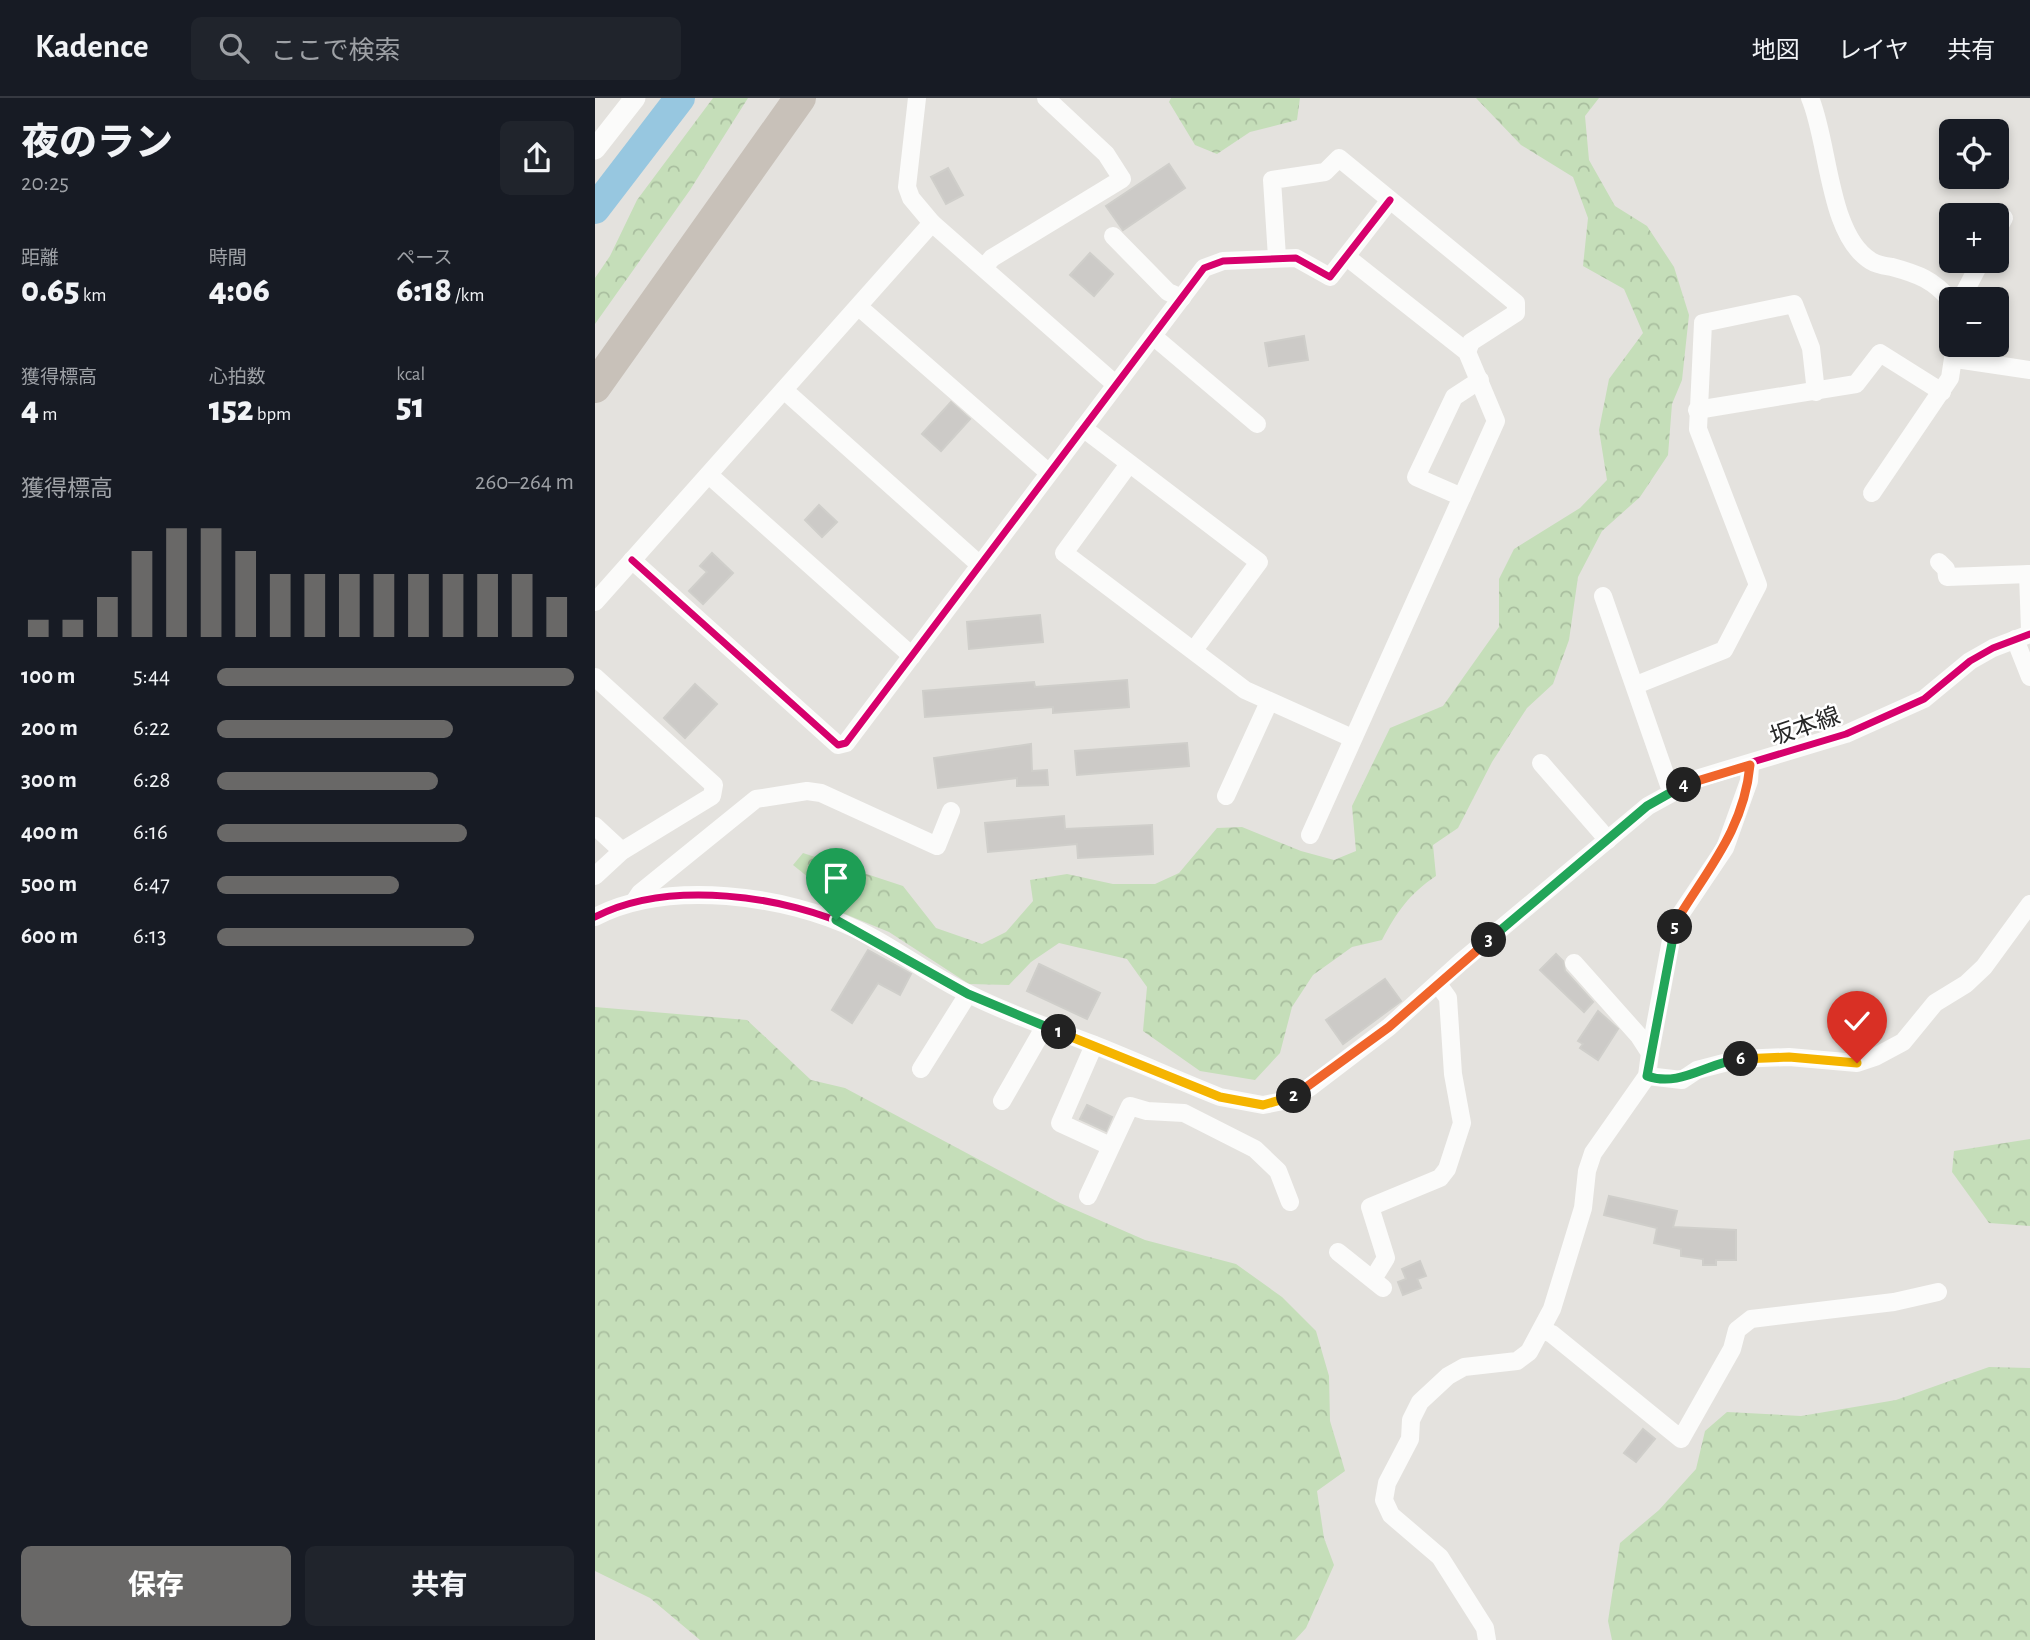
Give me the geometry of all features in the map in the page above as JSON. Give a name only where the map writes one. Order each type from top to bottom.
[{"type":"highway","points":[[595,357],[778,98]]},
{"type":"highway","points":[[595,387],[800,98]]},
{"type":"street","points":[[595,149],[635,98]]},
{"type":"street","points":[[918,98],[907,168],[907,187],[911,198],[932,223],[985,266],[1114,383]]},
{"type":"street","points":[[985,266],[992,258],[1122,178],[1106,153],[1047,98]]},
{"type":"street","points":[[1809,98],[1821,131],[1834,199],[1856,247],[1872,262],[1935,282],[1939,287]]},
{"type":"street","points":[[1277,257],[1272,180],[1325,172],[1339,158],[1516,303],[1516,313],[1471,342],[1467,352]]},
{"type":"street","points":[[632,560],[838,745],[846,743],[1114,383],[1204,268],[1223,261],[1296,258],[1330,276],[1348,258],[1390,200]]},
{"type":"street","points":[[595,602],[932,223]]},
{"type":"street","points":[[1113,236],[1168,292],[1182,298]]},
{"type":"street","points":[[1310,835],[1496,421],[1467,352],[1348,258]]},
{"type":"street","points":[[1636,685],[1724,650],[1758,585],[1698,429],[1703,323],[1794,304],[1811,348],[1816,392]]},
{"type":"street","points":[[859,307],[1049,473]]},
{"type":"street","points":[[1153,336],[1257,424]]},
{"type":"street","points":[[1697,410],[1856,384],[1881,353],[1942,392]]},
{"type":"street","points":[[1872,493],[1942,392],[1954,357]]},
{"type":"street","points":[[1977,357],[2030,370]]},
{"type":"street","points":[[1462,497],[1416,477],[1454,397],[1480,380]]},
{"type":"street","points":[[783,390],[980,565]]},
{"type":"street","points":[[1083,428],[1259,562],[1194,650]]},
{"type":"street","points":[[1129,464],[1064,553],[1245,690],[1352,738]]},
{"type":"street","points":[[709,475],[912,656]]},
{"type":"street","points":[[1939,562],[1946,569],[1947,577],[2029,574],[2025,634],[2030,677]]},
{"type":"street","points":[[1603,596],[1671,791]]},
{"type":"street","name":"坂本線","points":[[595,917],[616,906],[634,902],[697,895],[731,897],[826,915],[861,931],[968,994],[1220,1097],[1263,1105],[1288,1100],[1309,1088],[1389,1027],[1647,806],[1671,791],[1699,778],[1750,765],[1846,734],[1924,699],[1945,685],[1970,661],[2025,634]]},
{"type":"street","points":[[595,677],[714,785],[712,796],[622,851],[595,876]]},
{"type":"street","points":[[1226,796],[1269,702]]},
{"type":"street","points":[[1541,763],[1608,840]]},
{"type":"street","points":[[1487,1640],[1485,1628],[1440,1557],[1391,1515],[1384,1500],[1387,1483],[1409,1439],[1411,1420],[1420,1402],[1448,1376],[1464,1367],[1517,1361],[1528,1352],[1542,1330],[1552,1309],[1583,1208],[1587,1171],[1593,1153],[1647,1076],[1672,935],[1680,915],[1725,848],[1749,781],[1750,765]]},
{"type":"street","points":[[634,902],[640,893],[757,799],[807,791],[821,793],[937,846],[951,811]]},
{"type":"street","points":[[595,826],[622,851]]},
{"type":"street","points":[[1647,1076],[1682,1080],[1696,1070],[1739,1059],[1789,1057],[1857,1063],[1875,1057],[1903,1042],[1935,1003],[1965,984],[1983,967],[2030,904]]},
{"type":"street","points":[[1574,963],[1639,1036],[1650,1054]]},
{"type":"street","points":[[1338,1252],[1378,1283],[1386,1258],[1370,1207],[1440,1178],[1447,1169],[1462,1123],[1453,1074],[1448,998],[1438,984]]},
{"type":"street","points":[[922,1069],[968,994]]},
{"type":"street","points":[[1002,1101],[1045,1026]]},
{"type":"street","points":[[1094,1045],[1060,1123],[1109,1146]]},
{"type":"street","points":[[1088,1196],[1109,1146],[1130,1106],[1147,1111],[1184,1113],[1255,1149],[1278,1171],[1290,1202]]},
{"type":"street","points":[[1542,1330],[1552,1334],[1681,1439],[1732,1349],[1737,1330],[1751,1319],[1894,1302],[1938,1292]]},
{"type":"green space","points":[[713,98],[748,98],[690,190],[595,324],[595,278],[610,256],[637,200]]},
{"type":"green space","points":[[1171,98],[1300,98],[1297,120],[1250,132],[1217,154],[1195,145],[1169,102]]},
{"type":"green space","points":[[1476,98],[1599,98],[1585,116],[1589,160],[1615,206],[1647,226],[1674,267],[1689,315],[1682,380],[1672,404],[1668,455],[1640,497],[1602,531],[1578,577],[1569,640],[1553,684],[1527,708],[1492,762],[1458,828],[1433,845],[1436,876],[1405,904],[1382,940],[1352,947],[1313,975],[1292,1007],[1280,1053],[1255,1080],[1200,1071],[1143,1031],[1147,987],[1127,959],[1059,943],[1031,962],[1009,985],[969,984],[889,932],[823,905],[814,882],[793,865],[803,853],[903,886],[936,928],[982,944],[1006,932],[1033,901],[1030,880],[1067,874],[1113,884],[1155,884],[1179,873],[1217,828],[1242,827],[1301,851],[1334,860],[1356,851],[1352,806],[1390,728],[1443,706],[1499,627],[1499,579],[1514,549],[1580,508],[1607,480],[1599,430],[1609,379],[1643,333],[1624,289],[1583,266],[1588,218],[1573,177],[1521,145]]},
{"type":"green space","points":[[595,1007],[747,1020],[811,1080],[845,1088],[1060,1203],[1145,1240],[1236,1264],[1282,1297],[1316,1331],[1329,1376],[1330,1421],[1345,1471],[1317,1491],[1324,1538],[1334,1565],[1306,1628],[1295,1640],[700,1640],[650,1598],[595,1571]]},
{"type":"green space","points":[[2030,1139],[2030,1226],[1989,1223],[1952,1172],[1954,1151]]},
{"type":"green space","points":[[1989,1367],[2030,1368],[2030,1640],[1612,1640],[1608,1621],[1620,1543],[1659,1510],[1696,1469],[1705,1431],[1727,1412],[1801,1416],[1896,1400]]},
{"type":"building","points":[[1169,164],[1185,188],[1123,230],[1106,206]]},
{"type":"building","points":[[948,168],[963,195],[946,204],[931,177]]},
{"type":"building","points":[[1090,253],[1113,274],[1094,296],[1070,275]]},
{"type":"building","points":[[1304,336],[1308,360],[1269,366],[1265,343]]},
{"type":"building","points":[[951,402],[970,419],[941,451],[922,434]]},
{"type":"building","points":[[819,505],[837,522],[822,537],[805,520]]},
{"type":"building","points":[[712,553],[733,573],[703,604],[689,591],[707,572],[700,566]]},
{"type":"building","points":[[1040,615],[1043,642],[969,649],[967,622]]},
{"type":"building","points":[[1127,680],[1129,707],[1053,713],[1053,707],[925,717],[923,691],[1034,682],[1035,687]]},
{"type":"building","points":[[695,684],[717,704],[685,738],[664,718]]},
{"type":"building","points":[[1187,743],[1189,766],[1077,775],[1075,751]]},
{"type":"building","points":[[1031,744],[1032,771],[1047,770],[1048,785],[1017,786],[1017,778],[938,788],[934,758]]},
{"type":"building","points":[[1064,816],[1065,829],[1152,825],[1153,854],[1078,858],[1077,844],[988,852],[985,823]]},
{"type":"building","points":[[868,950],[911,974],[900,995],[878,983],[852,1023],[832,1010]]},
{"type":"building","points":[[1556,954],[1563,961],[1565,971],[1593,1002],[1584,1012],[1540,970]]},
{"type":"building","points":[[1039,964],[1100,993],[1087,1019],[1027,991]]},
{"type":"building","points":[[1385,979],[1401,1001],[1343,1044],[1326,1020]]},
{"type":"building","points":[[1598,1011],[1618,1029],[1598,1060],[1580,1048],[1583,1044],[1578,1041]]},
{"type":"building","points":[[1087,1105],[1112,1117],[1106,1131],[1080,1119]]},
{"type":"building","points":[[1609,1196],[1677,1211],[1673,1227],[1736,1230],[1736,1260],[1716,1260],[1716,1265],[1703,1265],[1703,1259],[1681,1256],[1681,1249],[1654,1243],[1657,1228],[1604,1215]]},
{"type":"building","points":[[1420,1261],[1426,1276],[1417,1279],[1421,1288],[1403,1295],[1398,1282],[1406,1279],[1402,1269]]},
{"type":"building","points":[[1643,1429],[1655,1439],[1636,1462],[1624,1453]]},
{"type":"waterway","points":[[595,209],[680,98]]},
{"type":"cycle path","points":[[632,560],[838,745],[846,743],[1204,268],[1223,261],[1296,258],[1330,277],[1390,200]]},
{"type":"cycle path","points":[[595,917],[624,905],[691,895],[762,900],[797,908],[858,930],[955,987],[999,1008],[1220,1097],[1263,1105],[1288,1100],[1309,1088],[1389,1027],[1461,962],[1648,806],[1699,778],[1846,734],[1924,699],[1970,661],[1993,648],[2030,634]]},
{"type":"route","points":[[836,920],[861,931],[968,994],[1220,1097],[1263,1105],[1288,1100],[1309,1088],[1389,1027],[1461,962],[1583,863],[1647,806],[1699,778],[1750,765],[1749,781],[1725,848],[1680,915],[1672,935],[1647,1076],[1654,1079],[1682,1080],[1696,1070],[1739,1059],[1789,1057],[1857,1063]]}]
